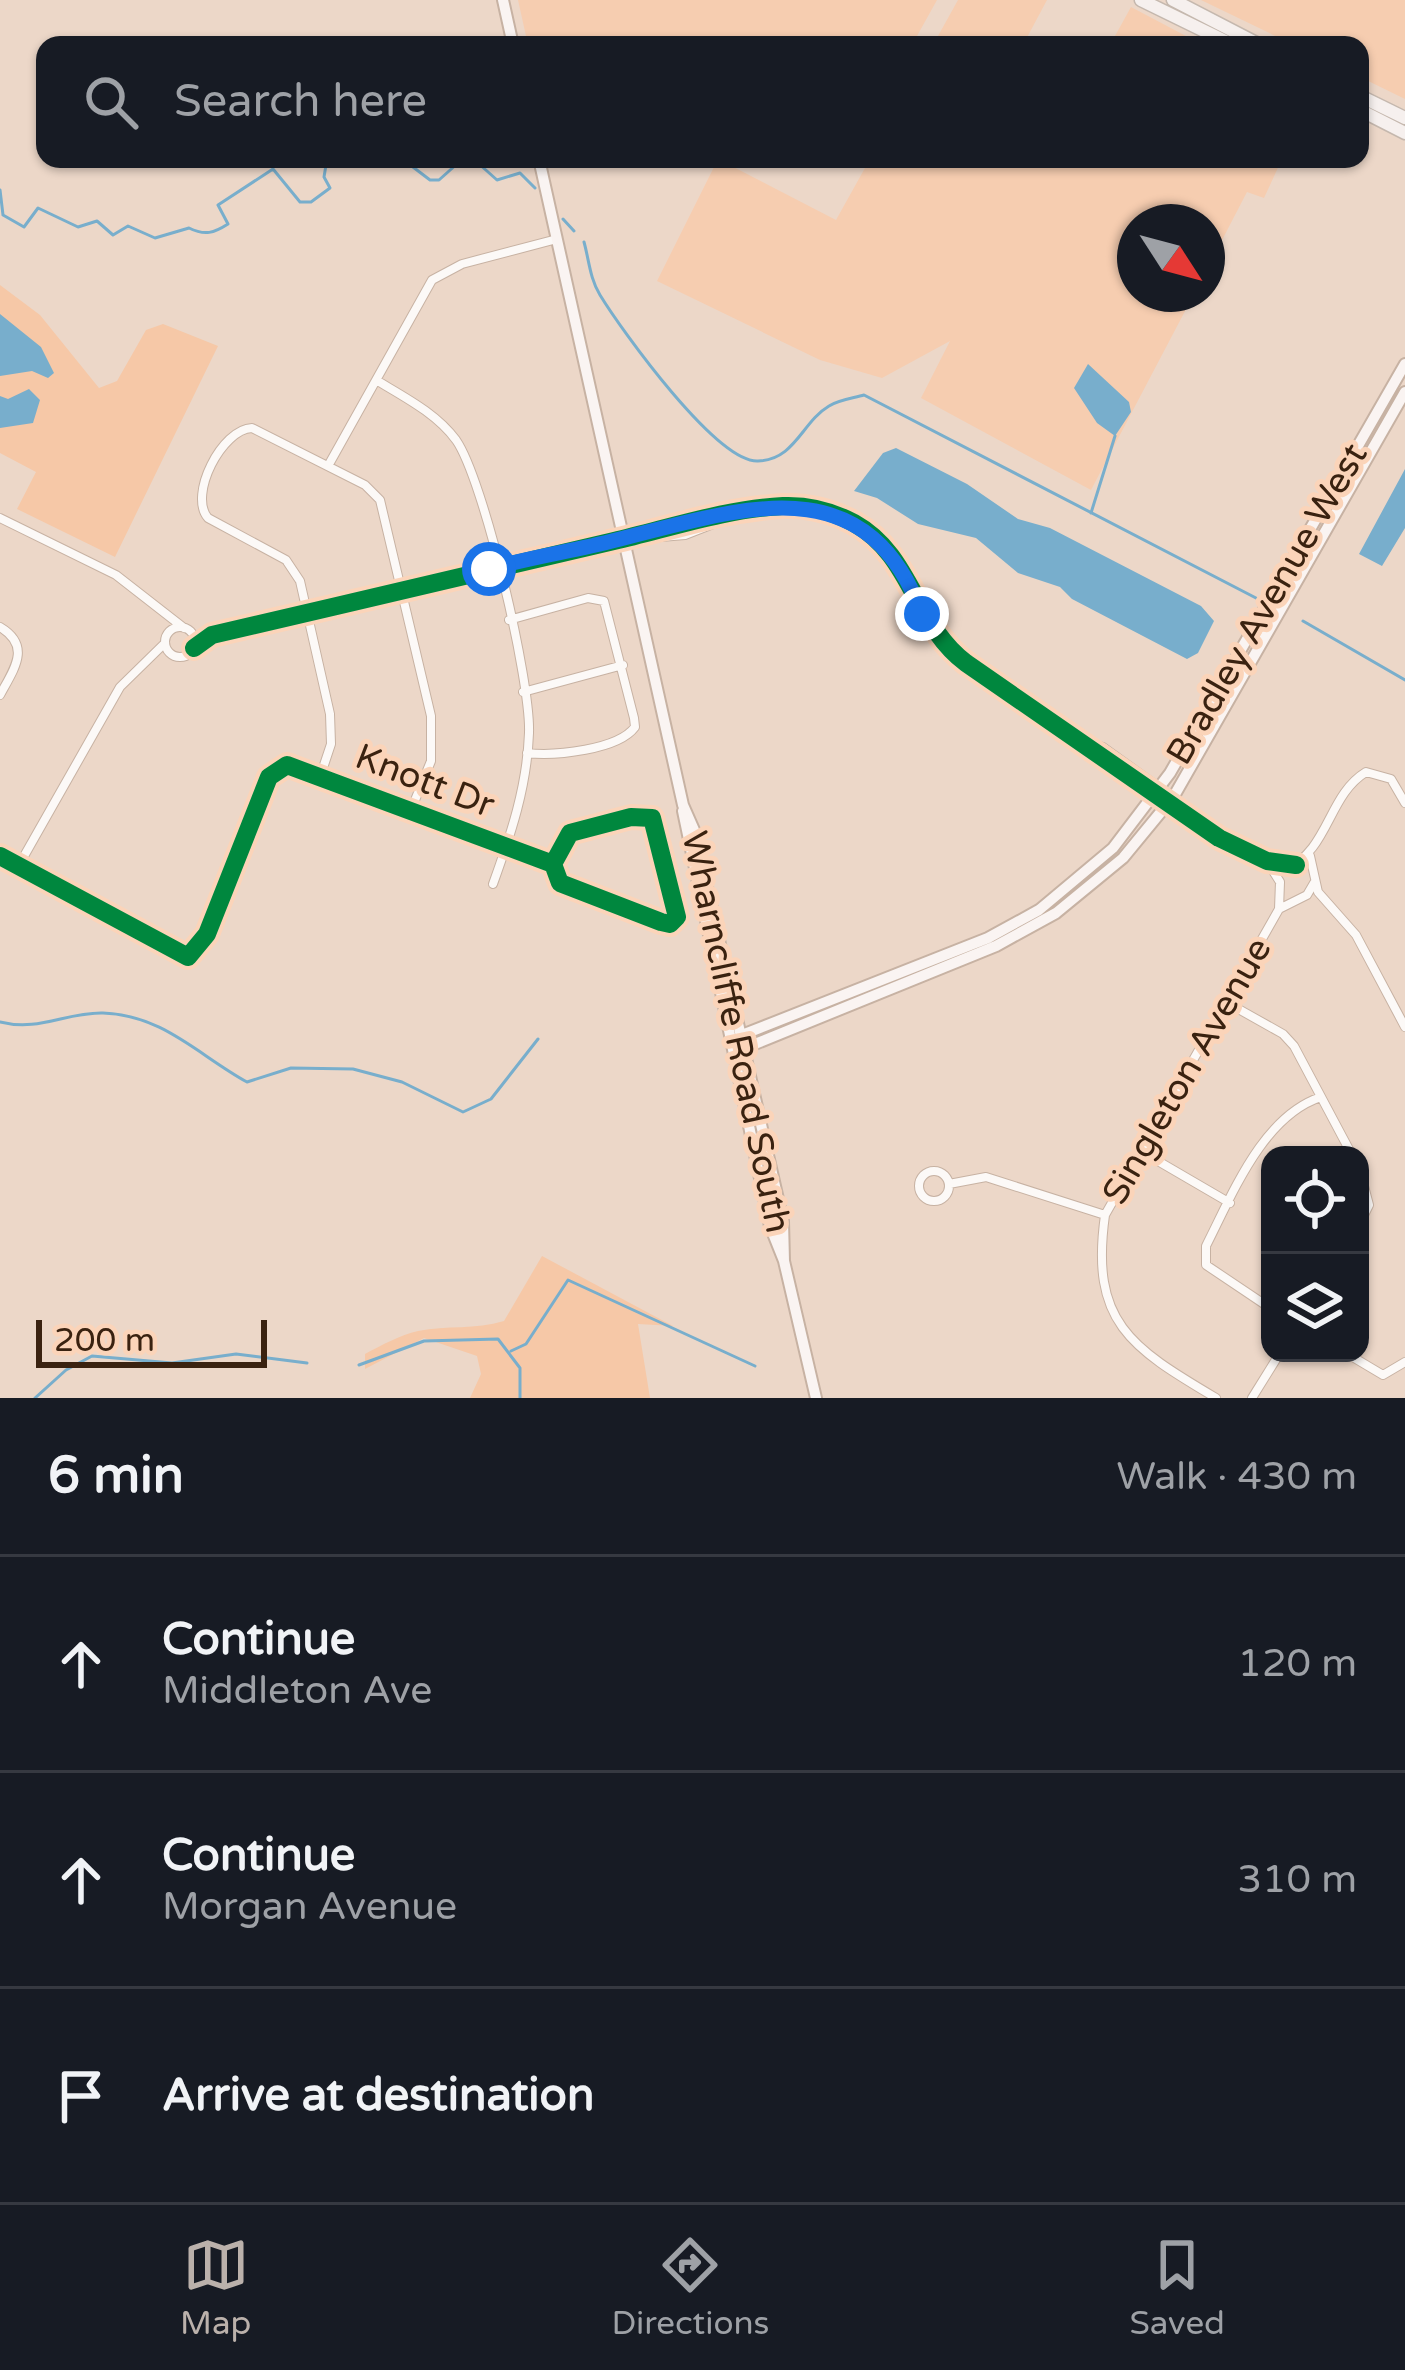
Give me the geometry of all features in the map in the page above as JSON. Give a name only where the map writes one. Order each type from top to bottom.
[{"type":"main road","points":[[503,0],[511,36]]},
{"type":"main road","points":[[1142,0],[1215,36]]},
{"type":"main road","points":[[1173,0],[1243,36]]},
{"type":"main road","points":[[1369,100],[1405,118]]},
{"type":"main road","points":[[1369,115],[1405,133]]},
{"type":"main road","name":"Wharncliffe Road South","points":[[541,168],[683,805],[694,830],[743,1041],[783,1221],[784,1261]]},
{"type":"main road","name":"Bradley Avenue West","points":[[743,1041],[988,938],[1039,910],[1113,848],[1159,791],[1405,364]]},
{"type":"main road","name":"Bradley Avenue West","points":[[743,1041],[996,946],[1056,914],[1123,858],[1171,800],[1405,392]]},
{"type":"main road","name":"Wharncliffe Road South","points":[[683,805],[684,833],[739,1091],[816,1398]]},
{"type":"street","points":[[328,466],[432,280],[462,264],[557,239]]},
{"type":"street","points":[[376,380],[424,409],[454,437],[475,472],[499,566],[523,692],[527,753],[524,791],[493,884]]},
{"type":"street","points":[[0,856],[181,956],[195,955],[273,770],[287,765],[320,777],[331,744],[330,714],[301,581],[286,560],[208,518],[200,509],[200,497],[229,434],[240,429],[252,428],[328,466],[380,500],[431,716],[431,761],[412,810]]},
{"type":"street","points":[[151,660],[183,657],[212,635],[698,519],[803,507],[860,526],[897,560],[926,621],[946,647],[1083,740],[1103,747],[1232,841],[1312,878]]},
{"type":"street","points":[[0,518],[116,575],[187,629],[212,635]]},
{"type":"street","points":[[509,620],[598,598],[609,607],[632,733],[559,753],[527,753]]},
{"type":"street","points":[[167,617],[173,655]]},
{"type":"street","points":[[0,627],[20,650],[0,695]]},
{"type":"street","points":[[19,865],[120,687],[167,639],[187,629]]},
{"type":"street","points":[[187,629],[194,648]]},
{"type":"street","points":[[523,692],[622,665]]},
{"type":"street","points":[[1281,885],[1292,866],[1310,856],[1353,781],[1366,772],[1391,779],[1405,802]]},
{"type":"street","name":"Knott Dr","points":[[320,777],[553,864],[560,883],[661,922],[670,924],[677,917],[652,818],[631,817],[570,833],[553,864]]},
{"type":"street","points":[[1310,856],[1312,878],[1324,901],[1356,935],[1405,1027]]},
{"type":"street","points":[[1268,861],[1281,885],[1301,898],[1324,901]]},
{"type":"street","points":[[1301,898],[1312,878]]},
{"type":"street","name":"Singleton Avenue","points":[[1216,1398],[1152,1360],[1114,1316],[1097,1268],[1105,1215],[1279,908],[1281,885]]},
{"type":"street","name":"Singleton Avenue","points":[[1279,908],[1301,898]]},
{"type":"street","points":[[1226,1002],[1283,1034],[1347,1146]]},
{"type":"street","points":[[1261,1302],[1206,1265],[1206,1246],[1276,1123],[1301,1103],[1322,1097]]},
{"type":"street","points":[[1139,1150],[1231,1203]]},
{"type":"street","points":[[949,1184],[986,1177],[1105,1215]]},
{"type":"street","points":[[1252,1398],[1274,1362]]},
{"type":"street","points":[[1361,1362],[1383,1375],[1405,1363]]},
{"type":"shaded area","points":[[518,0],[937,0],[917,36],[526,36]]},
{"type":"shaded area","points":[[958,0],[1047,0],[1028,36],[938,36]]},
{"type":"shaded area","points":[[1201,0],[1405,0],[1405,99],[1369,81],[1369,36],[1275,36]]},
{"type":"shaded area","points":[[1131,7],[1186,36],[1115,36]]},
{"type":"shaded area","points":[[714,168],[735,168],[836,220],[865,168],[1278,168],[1264,198],[1247,192],[1225,234],[1225,204],[1117,204],[1117,312],[1185,312],[1091,490],[921,398],[950,341],[882,378],[820,360],[657,281]]},
{"type":"shaded area","points":[[0,285],[40,315],[99,388],[117,381],[146,330],[163,324],[218,346],[115,557],[17,509],[36,472],[0,453]]},
{"type":"shaded area","points":[[542,1256],[673,1326],[638,1324],[650,1398],[470,1398],[481,1374],[477,1356],[424,1338],[365,1369],[365,1354],[405,1335],[504,1321]]},
{"type":"water","points":[[0,314],[41,347],[54,373],[48,378],[32,371],[0,376]]},
{"type":"water","points":[[1088,364],[1129,402],[1131,412],[1115,436],[1097,423],[1074,388]]},
{"type":"water","points":[[29,389],[40,400],[33,423],[0,428],[0,396],[8,399]]},
{"type":"water","points":[[896,448],[967,484],[1018,519],[1050,528],[1201,606],[1214,621],[1198,653],[1187,659],[1072,599],[1060,587],[1018,573],[976,538],[918,524],[877,498],[854,491],[883,453]]},
{"type":"water","points":[[1405,469],[1405,528],[1382,566],[1359,554]]},
{"type":"waterway","points":[[0,190],[3,215],[24,227],[38,208],[78,227],[97,221],[113,235],[128,226],[155,238],[189,228],[205,233],[223,227],[228,224],[218,205],[273,169],[300,202],[311,202],[330,188],[326,168]]},
{"type":"waterway","points":[[414,168],[430,180],[439,180],[452,168]]},
{"type":"waterway","points":[[484,168],[497,180],[520,173],[535,188]]},
{"type":"waterway","points":[[563,219],[574,231]]},
{"type":"waterway","points":[[584,242],[597,289],[628,336],[696,419],[740,456],[771,459],[790,447],[829,406],[864,395],[1256,598]]},
{"type":"waterway","points":[[1091,513],[1115,436]]},
{"type":"waterway","points":[[1303,621],[1405,680]]},
{"type":"waterway","points":[[0,1022],[27,1025],[90,1014],[124,1015],[179,1038],[247,1082],[291,1068],[353,1069],[402,1082],[463,1112],[491,1099],[538,1039]]},
{"type":"waterway","points":[[511,1351],[526,1344],[568,1280],[755,1366]]},
{"type":"waterway","points":[[359,1365],[424,1341],[498,1339],[520,1368],[520,1398]]},
{"type":"waterway","points":[[35,1398],[66,1370],[92,1356],[172,1363],[236,1354],[307,1363]]},
{"type":"cycle path","points":[[194,648],[212,635],[698,520],[761,508],[811,508],[846,519],[873,537],[889,553],[935,629],[966,663],[1219,838],[1267,861],[1296,865]]},
{"type":"cycle path","points":[[0,856],[188,957],[207,934],[269,777],[287,765],[553,864],[560,883],[661,922],[670,924],[677,917],[652,818],[631,817],[570,833],[553,864]]},
{"type":"route","points":[[489,569],[698,519],[803,507],[842,517],[876,538],[903,569],[922,614]]}]
